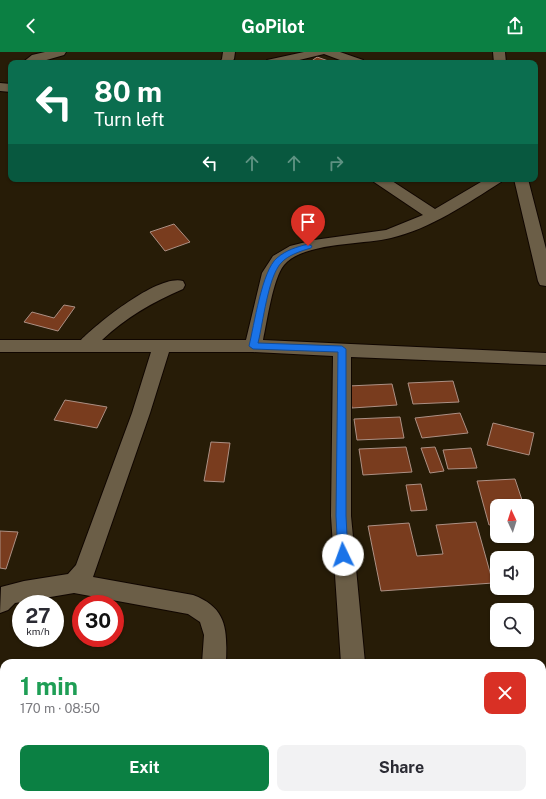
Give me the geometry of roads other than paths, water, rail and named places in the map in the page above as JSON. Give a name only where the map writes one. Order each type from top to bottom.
[{"type":"street","points":[[33,60],[60,52]]},
{"type":"street","points":[[284,60],[320,52]]},
{"type":"street","points":[[329,52],[348,60]]},
{"type":"street","points":[[384,182],[435,216]]},
{"type":"street","points":[[253,346],[270,273],[279,260],[296,250],[320,243],[389,234],[435,216],[491,182]]},
{"type":"street","points":[[523,182],[546,281]]},
{"type":"street","points":[[85,346],[106,325],[128,308],[148,297],[177,286]]},
{"type":"street","points":[[0,346],[253,346],[342,349],[546,360]]},
{"type":"street","points":[[74,584],[85,570],[141,413],[162,346]]},
{"type":"street","points":[[342,349],[341,516],[353,659]]},
{"type":"street","points":[[0,603],[9,594],[74,584],[193,605],[209,616],[216,635],[214,659]]}]
